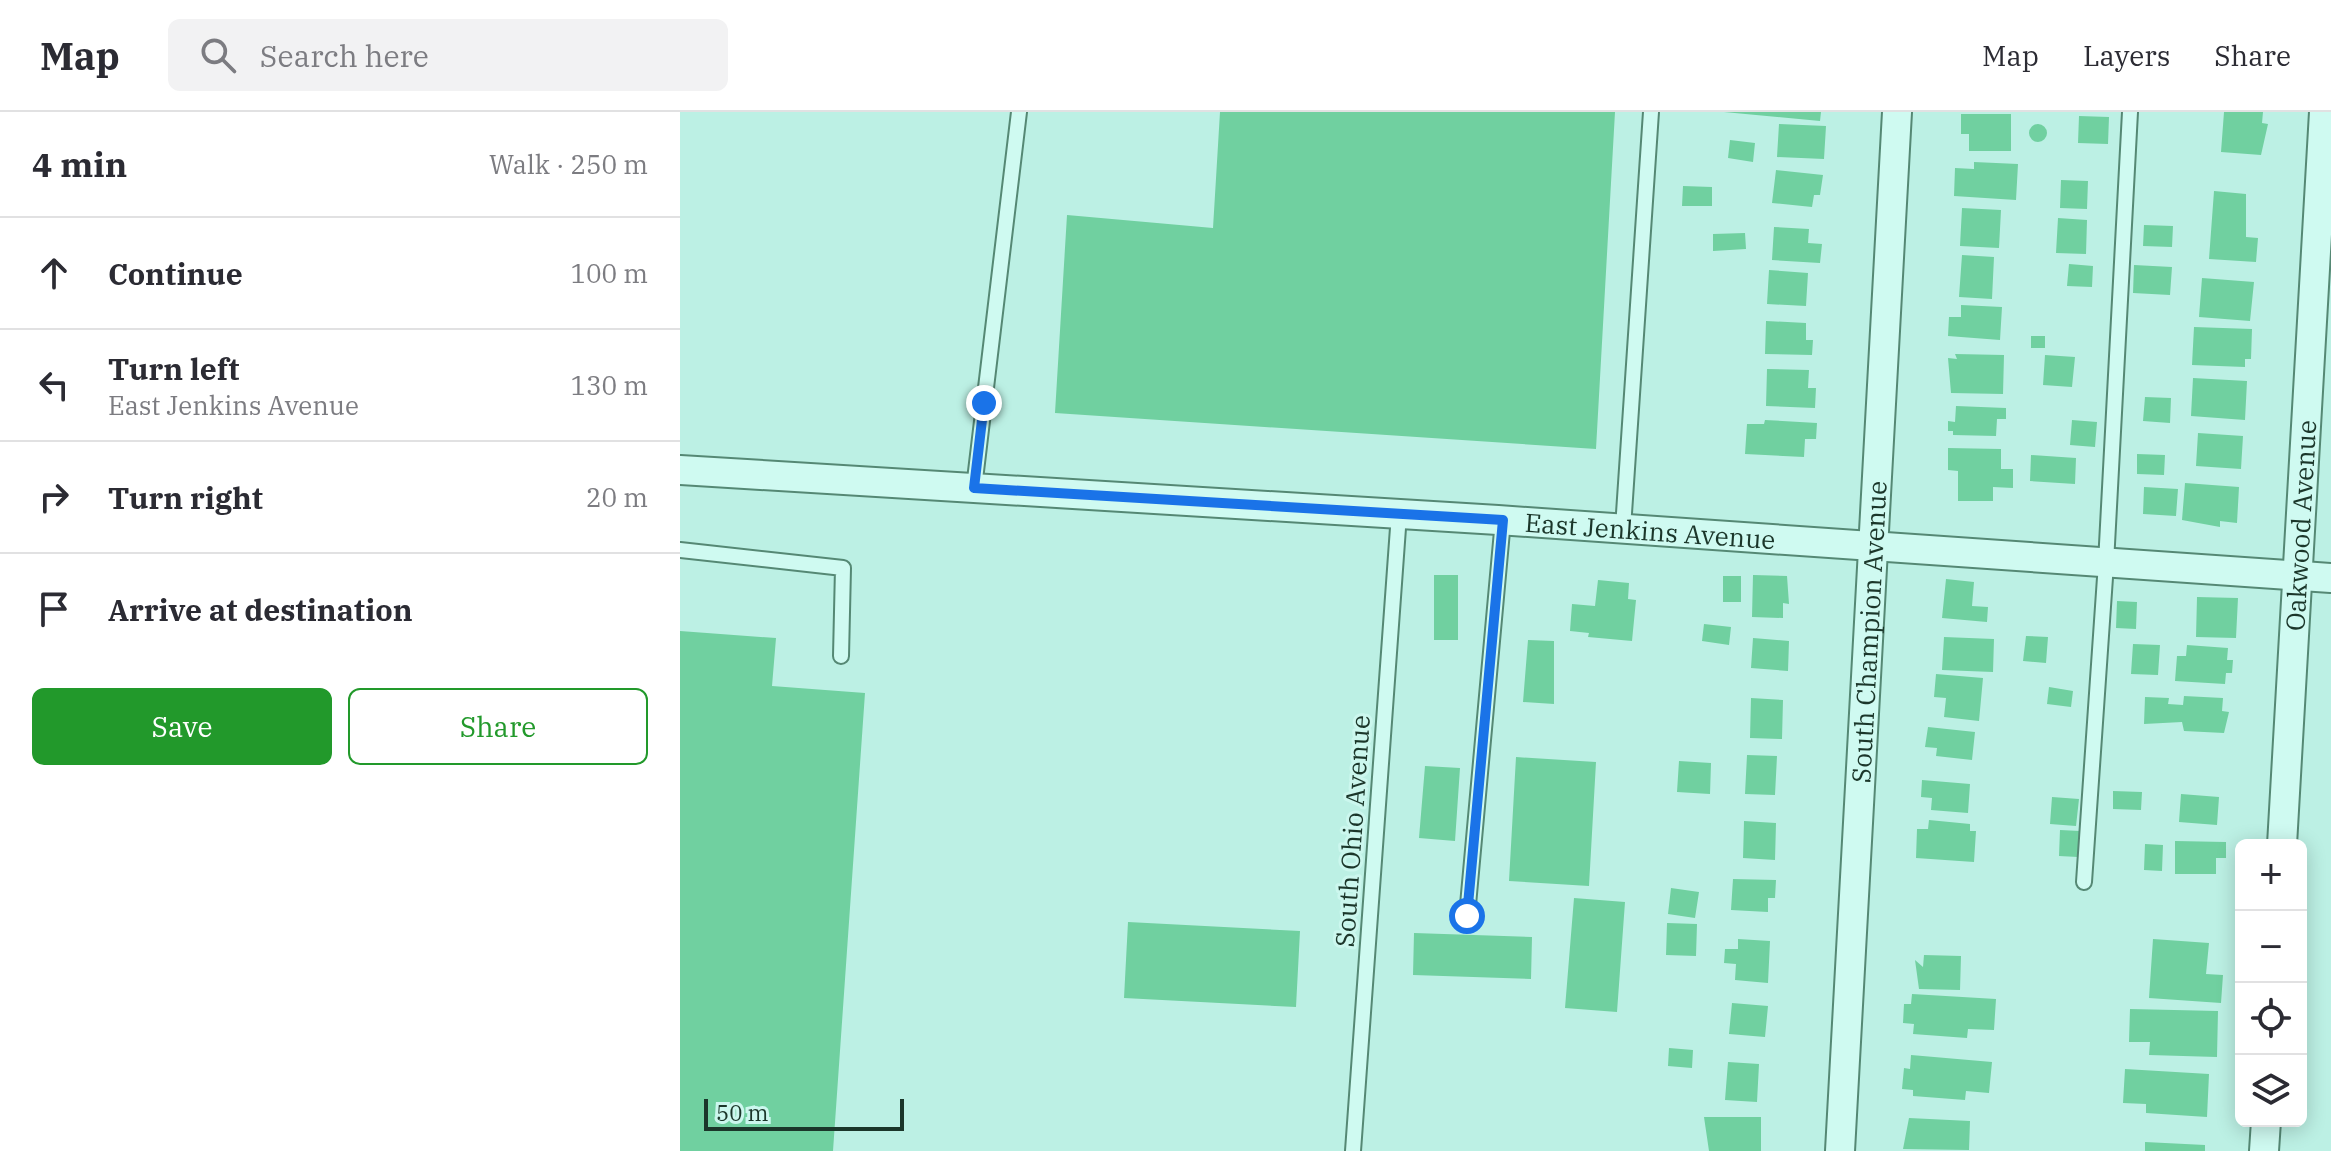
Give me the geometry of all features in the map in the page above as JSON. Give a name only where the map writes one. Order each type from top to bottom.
[{"type":"street","name":"South Champion Avenue","points":[[1840,1151],[1897,112]]},
{"type":"street","name":"Oakwood Avenue","points":[[2282,839],[2324,112]]},
{"type":"street","name":"East Jenkins Avenue","points":[[680,470],[1503,520],[2331,578]]},
{"type":"street","points":[[2264,1151],[2266,1127]]},
{"type":"lane","points":[[974,488],[1019,112]]},
{"type":"lane","points":[[1623,528],[1651,112]]},
{"type":"lane","points":[[2084,882],[2106,563],[2130,112]]},
{"type":"lane","name":"South Ohio Avenue","points":[[1353,1151],[1399,514]]},
{"type":"lane","points":[[1467,916],[1503,520]]},
{"type":"lane","points":[[680,550],[843,568],[841,656]]},
{"type":"building","points":[[1220,112],[1615,112],[1596,449],[1055,413],[1067,215],[1213,228]]},
{"type":"building","points":[[1724,112],[1821,112],[1820,121]]},
{"type":"building","points":[[2224,112],[2263,112],[2262,123],[2268,124],[2261,155],[2221,152]]},
{"type":"building","points":[[1961,114],[2011,114],[2011,151],[1969,151],[1969,134],[1961,134]]},
{"type":"building","points":[[2079,116],[2109,117],[2108,144],[2078,143]]},
{"type":"building","points":[[1779,124],[1826,126],[1824,159],[1777,157]]},
{"type":"building","points":[[2038,124],[2047,133],[2038,142],[2029,133]]},
{"type":"building","points":[[1730,140],[1755,143],[1753,162],[1728,158]]},
{"type":"building","points":[[1974,162],[2018,164],[2016,200],[1954,196],[1955,168],[1974,169]]},
{"type":"building","points":[[1776,170],[1823,175],[1820,195],[1814,195],[1812,207],[1772,203]]},
{"type":"building","points":[[2061,180],[2088,181],[2087,209],[2060,208]]},
{"type":"building","points":[[1683,186],[1712,187],[1712,206],[1682,206]]},
{"type":"building","points":[[2214,191],[2246,194],[2246,237],[2258,238],[2256,262],[2209,259]]},
{"type":"building","points":[[1962,208],[2001,210],[1999,248],[1960,246]]},
{"type":"building","points":[[2058,218],[2087,220],[2086,254],[2056,253]]},
{"type":"building","points":[[2144,225],[2173,226],[2172,247],[2143,246]]},
{"type":"building","points":[[1774,227],[1809,229],[1808,243],[1822,244],[1820,263],[1772,260]]},
{"type":"building","points":[[1745,233],[1746,249],[1713,251],[1713,234]]},
{"type":"building","points":[[1962,255],[1994,257],[1992,299],[1959,297]]},
{"type":"building","points":[[2069,264],[2093,266],[2092,287],[2067,286]]},
{"type":"building","points":[[2134,265],[2172,267],[2170,295],[2133,293]]},
{"type":"building","points":[[1769,270],[1808,273],[1806,306],[1767,304]]},
{"type":"building","points":[[2202,278],[2254,282],[2250,321],[2199,317]]},
{"type":"building","points":[[1961,305],[2002,307],[2000,340],[1948,336],[1949,317],[1961,317]]},
{"type":"building","points":[[1766,321],[1806,323],[1806,340],[1813,340],[1812,355],[1765,354]]},
{"type":"building","points":[[2194,327],[2252,329],[2251,359],[2245,359],[2245,367],[2192,365]]},
{"type":"building","points":[[2031,336],[2045,336],[2045,348],[2031,348]]},
{"type":"building","points":[[1955,354],[2004,355],[2003,394],[1951,393],[1948,358],[1957,359]]},
{"type":"building","points":[[2045,355],[2075,357],[2072,387],[2043,385]]},
{"type":"building","points":[[1767,369],[1809,370],[1808,388],[1816,388],[1815,408],[1766,406]]},
{"type":"building","points":[[2193,378],[2247,381],[2245,420],[2191,416]]},
{"type":"building","points":[[2145,397],[2171,398],[2170,423],[2143,421]]},
{"type":"building","points":[[1956,406],[2006,408],[2006,419],[1997,419],[1996,436],[1953,435],[1953,431],[1948,431],[1948,421],[1955,422]]},
{"type":"building","points":[[1765,420],[1817,423],[1816,439],[1805,439],[1804,457],[1745,454],[1747,424],[1764,424]]},
{"type":"building","points":[[2072,420],[2097,422],[2095,447],[2070,445]]},
{"type":"building","points":[[2198,433],[2243,436],[2241,469],[2196,466]]},
{"type":"building","points":[[1948,448],[2001,449],[2001,469],[2013,469],[2013,488],[1993,487],[1993,501],[1958,501],[1958,471],[1948,470]]},
{"type":"building","points":[[2137,454],[2165,455],[2164,475],[2137,474]]},
{"type":"building","points":[[2031,455],[2076,458],[2075,484],[2030,481]]},
{"type":"building","points":[[2185,483],[2239,487],[2237,523],[2220,521],[2220,527],[2182,520]]},
{"type":"building","points":[[2144,487],[2178,489],[2176,516],[2143,514]]},
{"type":"building","points":[[1434,575],[1458,575],[1458,640],[1434,640]]},
{"type":"building","points":[[1753,575],[1787,576],[1789,604],[1783,603],[1783,618],[1752,617]]},
{"type":"building","points":[[1723,576],[1741,576],[1741,602],[1723,602]]},
{"type":"building","points":[[1946,579],[1974,582],[1972,606],[1988,607],[1987,622],[1942,618]]},
{"type":"building","points":[[1598,580],[1629,583],[1628,599],[1636,600],[1632,641],[1588,637],[1589,633],[1570,631],[1572,604],[1595,606]]},
{"type":"building","points":[[2197,597],[2238,598],[2236,638],[2196,637]]},
{"type":"building","points":[[2117,601],[2137,602],[2136,629],[2116,628]]},
{"type":"building","points":[[1704,624],[1731,627],[1729,645],[1702,641]]},
{"type":"building","points":[[680,631],[776,638],[772,686],[865,693],[833,1151],[680,1151]]},
{"type":"building","points":[[2026,636],[2048,637],[2046,663],[2023,661]]},
{"type":"building","points":[[1944,637],[1994,639],[1993,672],[1942,670]]},
{"type":"building","points":[[1753,638],[1789,641],[1788,671],[1751,668]]},
{"type":"building","points":[[1528,640],[1554,641],[1554,704],[1523,702]]},
{"type":"building","points":[[2133,644],[2160,645],[2158,675],[2131,674]]},
{"type":"building","points":[[2187,645],[2228,648],[2227,660],[2233,660],[2232,673],[2226,673],[2225,684],[2175,681],[2177,656],[2186,656]]},
{"type":"building","points":[[1936,674],[1983,678],[1979,721],[1944,717],[1946,698],[1934,697]]},
{"type":"building","points":[[2049,687],[2073,691],[2071,707],[2047,704]]},
{"type":"building","points":[[2184,696],[2223,698],[2222,711],[2229,712],[2224,733],[2184,731],[2182,722],[2144,724],[2145,697],[2169,698],[2168,704],[2183,705]]},
{"type":"building","points":[[1751,698],[1783,700],[1782,739],[1750,738]]},
{"type":"building","points":[[1928,727],[1975,732],[1972,760],[1936,756],[1937,748],[1925,747]]},
{"type":"building","points":[[1747,755],[1777,756],[1775,795],[1745,794]]},
{"type":"building","points":[[1516,757],[1596,762],[1589,886],[1509,881]]},
{"type":"building","points":[[1679,761],[1711,763],[1710,794],[1677,792]]},
{"type":"building","points":[[1425,766],[1460,768],[1455,841],[1419,838]]},
{"type":"building","points":[[1922,780],[1970,784],[1968,813],[1931,810],[1932,798],[1921,797]]},
{"type":"building","points":[[2113,791],[2142,792],[2141,810],[2113,809]]},
{"type":"building","points":[[2181,794],[2219,797],[2217,825],[2179,822]]},
{"type":"building","points":[[2052,797],[2079,799],[2076,826],[2050,824]]},
{"type":"building","points":[[1929,820],[1970,824],[1970,831],[1976,831],[1974,862],[1916,858],[1917,829],[1928,829]]},
{"type":"building","points":[[1744,821],[1776,823],[1775,860],[1743,858]]},
{"type":"building","points":[[2060,830],[2080,831],[2078,857],[2059,856]]},
{"type":"building","points":[[2175,841],[2226,842],[2226,858],[2216,858],[2216,874],[2175,874]]},
{"type":"building","points":[[2145,844],[2163,845],[2162,871],[2144,870]]},
{"type":"building","points":[[1733,879],[1776,880],[1775,898],[1768,898],[1768,912],[1731,910]]},
{"type":"building","points":[[1671,888],[1699,892],[1695,918],[1668,914]]},
{"type":"building","points":[[1574,898],[1625,902],[1617,1012],[1565,1008]]},
{"type":"building","points":[[1128,922],[1300,931],[1296,1007],[1124,998]]},
{"type":"building","points":[[1667,923],[1697,924],[1696,956],[1666,955]]},
{"type":"building","points":[[1414,933],[1532,937],[1531,979],[1413,975]]},
{"type":"building","points":[[1738,939],[1770,941],[1768,983],[1735,980],[1736,964],[1724,963],[1725,949],[1738,949]]},
{"type":"building","points":[[2153,939],[2209,943],[2206,974],[2223,975],[2221,1003],[2149,998]]},
{"type":"building","points":[[1924,955],[1961,956],[1960,990],[1919,989],[1915,960],[1923,967]]},
{"type":"building","points":[[1912,994],[1996,999],[1994,1030],[1968,1029],[1967,1038],[1913,1034],[1914,1024],[1903,1023],[1904,1004],[1911,1004]]},
{"type":"building","points":[[1732,1003],[1768,1006],[1765,1037],[1729,1034]]},
{"type":"building","points":[[2130,1009],[2218,1011],[2217,1057],[2149,1055],[2150,1042],[2129,1042]]},
{"type":"building","points":[[1669,1048],[1693,1050],[1692,1068],[1668,1066]]},
{"type":"building","points":[[1911,1055],[1992,1062],[1989,1093],[1966,1091],[1965,1100],[1913,1096],[1913,1090],[1902,1089],[1904,1068],[1910,1069]]},
{"type":"building","points":[[1728,1062],[1759,1064],[1757,1102],[1725,1100]]},
{"type":"building","points":[[2125,1069],[2209,1074],[2207,1117],[2146,1113],[2146,1104],[2123,1103]]},
{"type":"building","points":[[1704,1117],[1761,1117],[1761,1151],[1709,1151]]},
{"type":"building","points":[[1909,1118],[1970,1121],[1969,1150],[1903,1149]]},
{"type":"building","points":[[2145,1142],[2205,1145],[2205,1151],[2145,1151]]},
{"type":"route","points":[[984,403],[974,488],[1503,520],[1467,916]]}]
